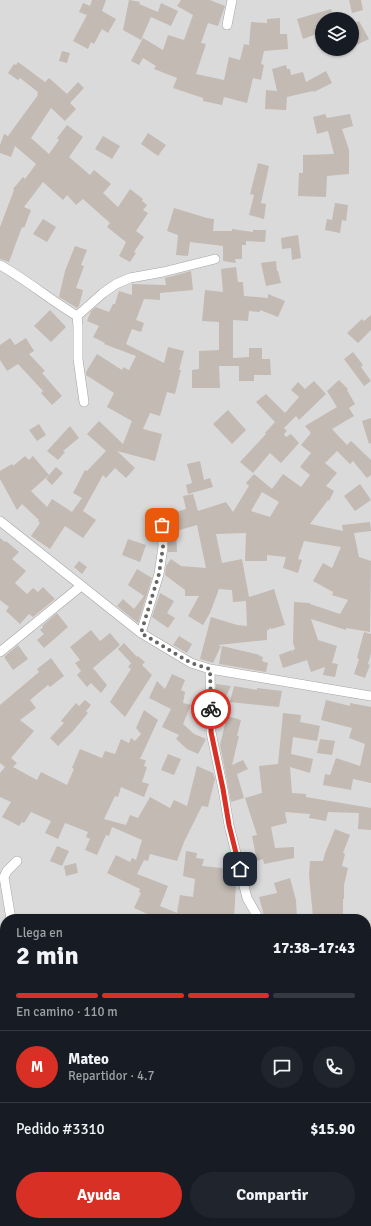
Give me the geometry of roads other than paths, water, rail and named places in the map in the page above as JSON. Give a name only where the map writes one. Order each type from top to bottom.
[{"type":"street","points":[[227,25],[232,0]]},
{"type":"street","points":[[77,316],[103,293],[116,284],[130,278],[163,272],[215,259]]},
{"type":"street","points":[[0,265],[16,274],[57,304],[77,316]]},
{"type":"street","points":[[77,316],[78,359],[84,402]]},
{"type":"street","points":[[0,521],[141,633],[191,663],[210,669],[371,694]]},
{"type":"street","points":[[141,633],[159,574],[163,547],[162,525]]},
{"type":"street","points":[[0,652],[81,586]]},
{"type":"street","points":[[210,669],[211,732],[229,825],[247,898],[256,914]]},
{"type":"street","points":[[10,914],[4,877],[7,871],[17,861]]}]
